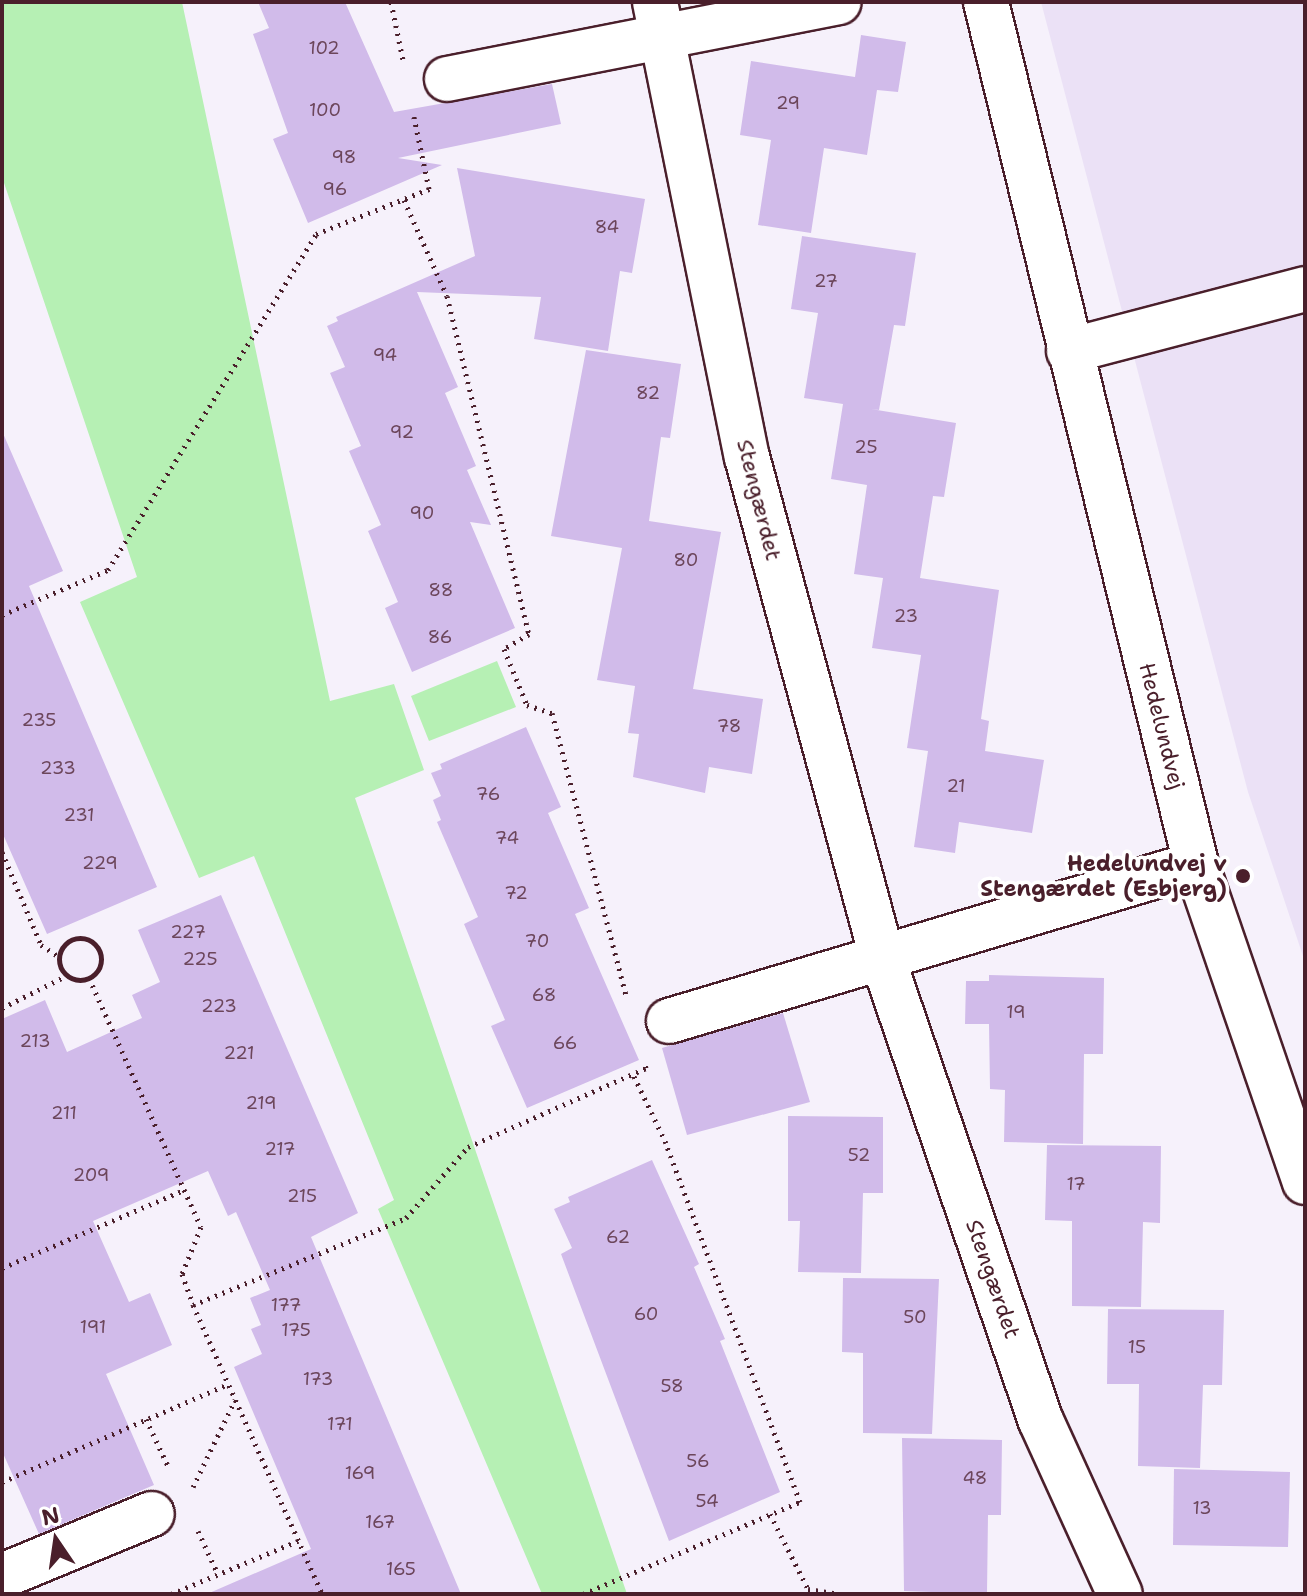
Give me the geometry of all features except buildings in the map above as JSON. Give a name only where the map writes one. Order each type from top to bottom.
[{"type":"street","points":[[427,78],[658,20],[838,2]]},
{"type":"street","name":"Hedelundvej","points":[[986,2],[1196,864],[1290,1089],[1305,1182]]},
{"type":"street","name":"Stengærdet","points":[[658,20],[747,457],[882,957],[1041,1421],[1120,1594]]},
{"type":"street","points":[[1069,351],[1305,289]]},
{"type":"street","points":[[669,1021],[1196,864]]},
{"type":"street","points":[[2,1576],[152,1514]]},
{"type":"path","points":[[391,2],[427,78]]},
{"type":"path","points":[[2,615],[108,570],[316,234],[429,189],[412,105]]},
{"type":"path","points":[[404,200],[447,296],[529,634],[504,649],[527,705],[552,713],[629,1003]]},
{"type":"path","points":[[2,852],[41,945],[58,956],[68,975]]},
{"type":"path","points":[[2,868],[10,871]]},
{"type":"path","points":[[58,956],[68,940],[85,937],[99,947],[101,965],[89,978]]},
{"type":"path","points":[[2,1008],[68,975],[89,978]]},
{"type":"path","points":[[89,978],[201,1227],[182,1274],[193,1305],[322,1594]]},
{"type":"path","points":[[193,1305],[406,1218],[468,1147],[646,1068],[643,1056]]},
{"type":"path","points":[[583,1594],[800,1502],[666,1143],[633,1074]]},
{"type":"path","points":[[2,1268],[184,1190]]},
{"type":"path","points":[[2,1482],[228,1384]]},
{"type":"path","points":[[152,1514],[185,1502],[235,1400]]},
{"type":"path","points":[[770,1514],[808,1589],[838,1594]]},
{"type":"path","points":[[171,1594],[298,1541]]},
{"type":"shaded area","points":[[1041,2],[1305,2],[1305,962],[1248,792]]},
{"type":"green space","points":[[2,2],[182,2],[330,701],[394,684],[424,770],[355,798],[627,1594],[542,1594],[378,1209],[394,1200],[254,856],[199,878],[80,602],[137,577],[2,177]]},
{"type":"green space","points":[[497,661],[516,707],[429,741],[411,696]]},
{"type":"place","name":"Hedelundvej v Stengærdet (Esbjerg)","points":[[1243,876]]}]
